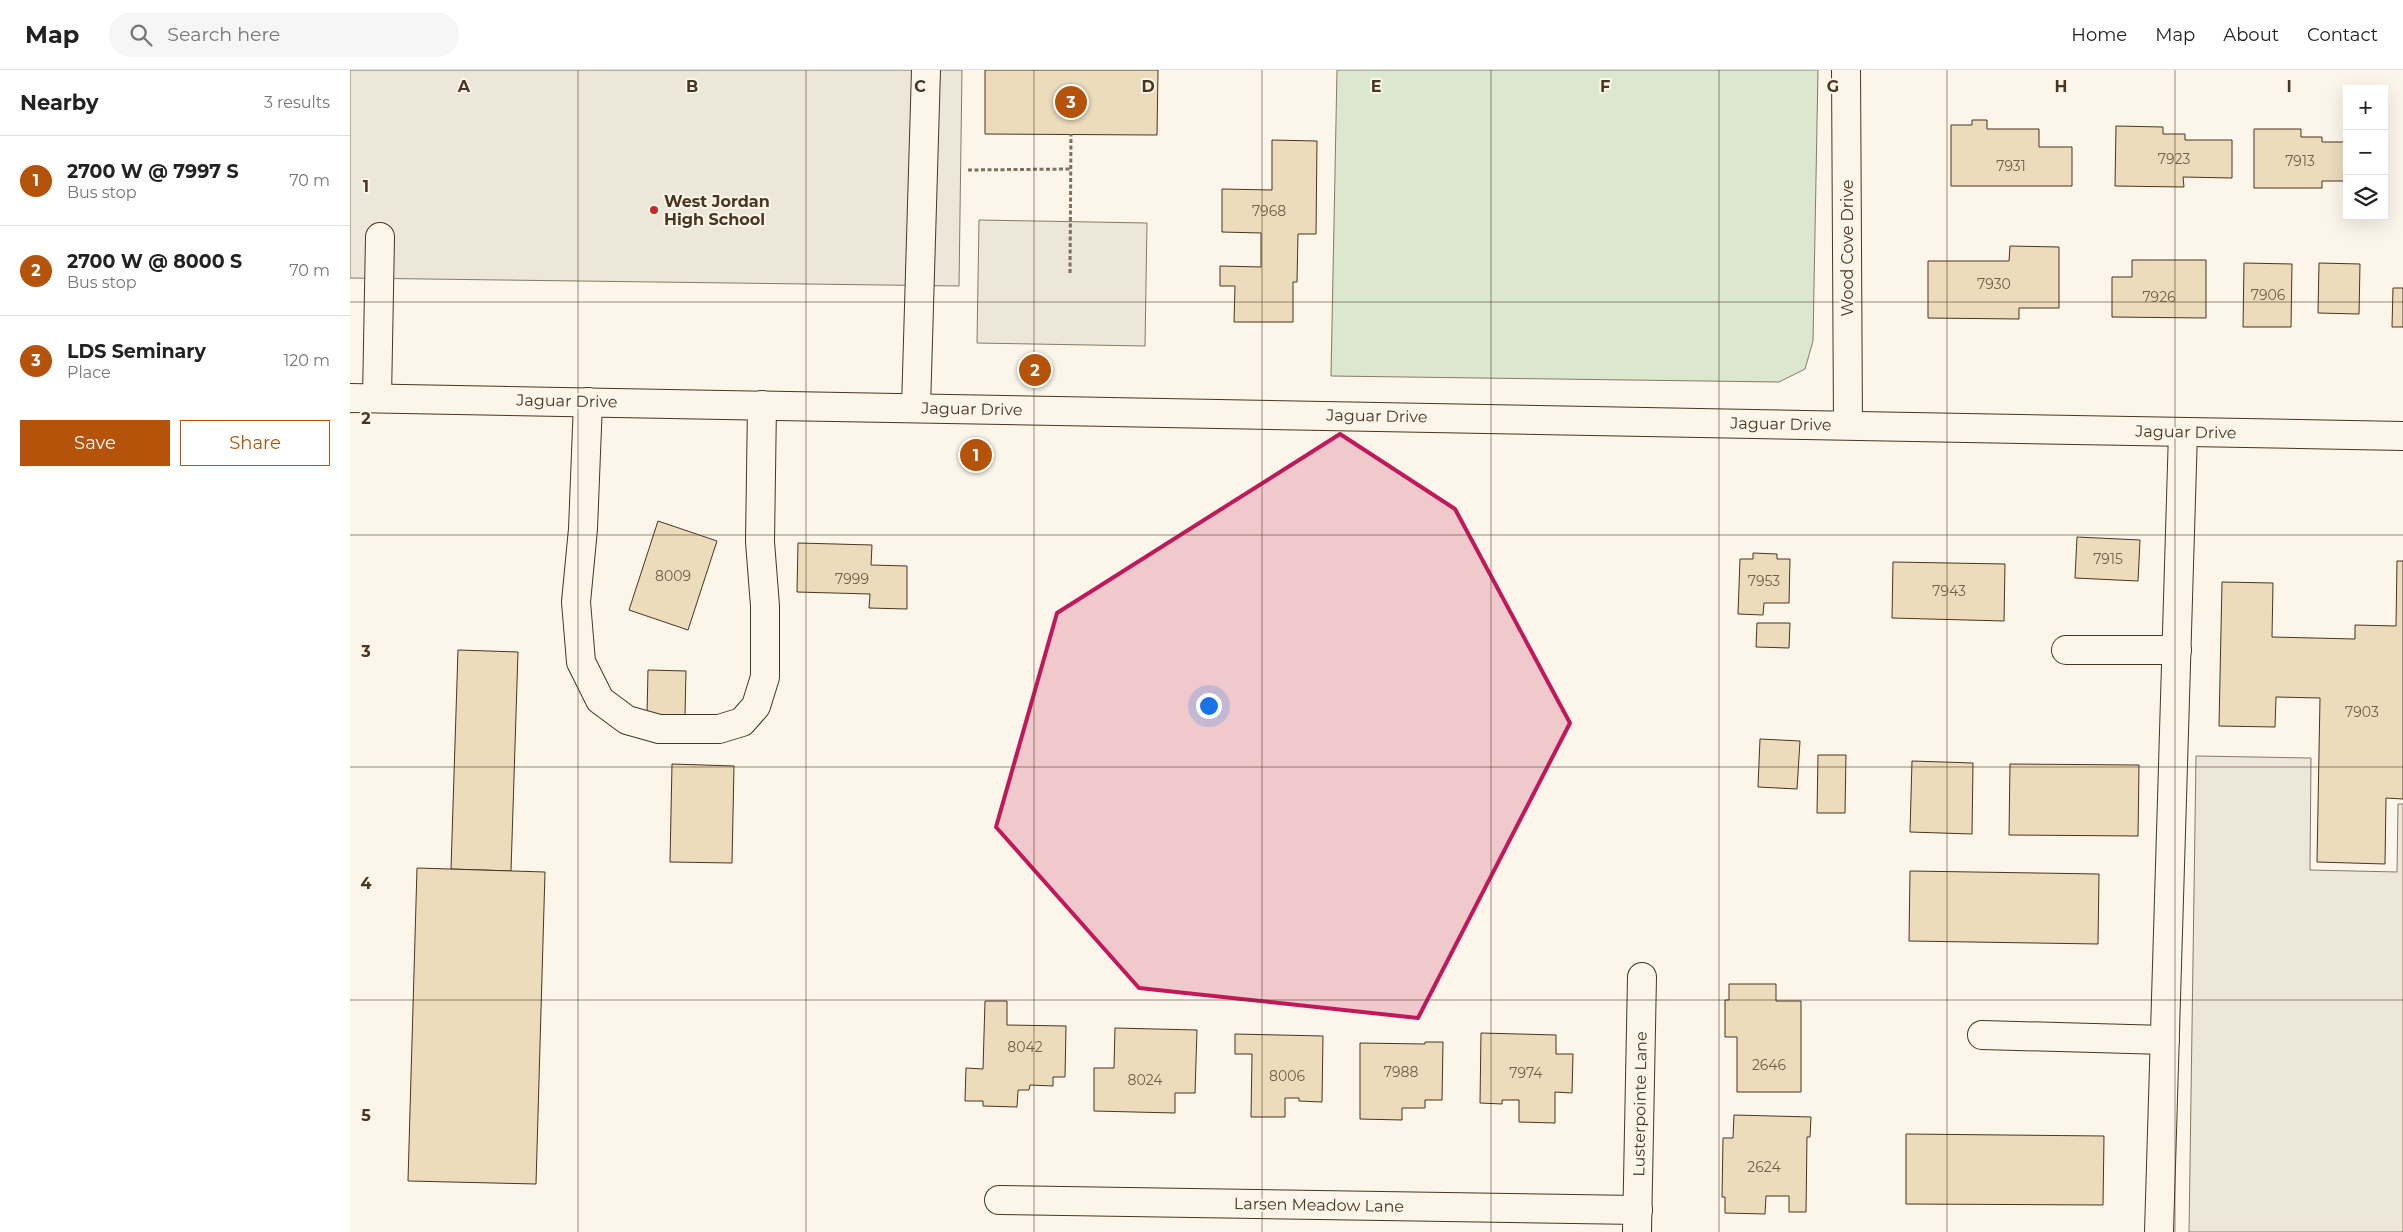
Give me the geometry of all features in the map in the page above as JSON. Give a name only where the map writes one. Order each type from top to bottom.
[{"type":"main road","points":[[916,408],[926,70]]},
{"type":"main road","name":"Wood Cove Drive","points":[[1846,70],[1848,425]]},
{"type":"main road","points":[[377,398],[380,237]]},
{"type":"main road","name":"Jaguar Drive","points":[[350,398],[2403,436]]},
{"type":"main road","points":[[588,402],[583,529],[576,602],[581,662],[600,700],[627,720],[659,729],[719,729],[742,722],[756,706],[765,677],[766,606],[760,542],[762,405]]},
{"type":"main road","points":[[2159,1232],[2183,432]]},
{"type":"main road","points":[[2066,650],[2177,650]]},
{"type":"main road","name":"Lusterpointe Lane","points":[[1638,1221],[1642,977]]},
{"type":"main road","points":[[1982,1035],[2165,1040]]},
{"type":"main road","name":"Larsen Meadow Lane","points":[[999,1200],[1638,1221]]},
{"type":"path","points":[[1070,273],[1071,134]]},
{"type":"path","points":[[968,170],[1070,169]]},
{"type":"highlighted area","points":[[1340,434],[1455,509],[1570,723],[1418,1018],[1139,988],[996,827],[1057,613]]},
{"type":"green space","points":[[1337,70],[1818,70],[1813,341],[1805,369],[1779,382],[1331,376]]},
{"type":"shaded area","name":"West Jordan High School","points":[[350,70],[962,70],[959,286],[350,278]]},
{"type":"shaded area","points":[[979,220],[1147,223],[1145,346],[977,343]]},
{"type":"shaded area","points":[[2196,756],[2311,758],[2310,870],[2397,872],[2398,804],[2403,804],[2403,1232],[2189,1232]]},
{"type":"building","points":[[985,70],[1158,70],[1157,135],[985,134]]},
{"type":"building","points":[[1972,120],[1987,120],[1987,129],[2039,129],[2039,147],[2072,147],[2072,186],[1951,186],[1951,125],[1972,125]]},
{"type":"building","points":[[2116,126],[2163,127],[2163,134],[2185,134],[2185,140],[2232,140],[2232,178],[2183,177],[2184,187],[2115,186]]},
{"type":"building","points":[[2254,129],[2301,129],[2301,137],[2322,137],[2322,142],[2343,142],[2343,181],[2322,181],[2322,188],[2254,188]]},
{"type":"building","points":[[1272,140],[1317,141],[1316,234],[1298,234],[1297,282],[1293,282],[1293,322],[1234,322],[1235,286],[1220,286],[1220,266],[1261,267],[1261,233],[1222,232],[1222,189],[1272,190]]},
{"type":"building","points":[[2010,246],[2059,247],[2059,308],[2019,308],[2019,319],[1928,318],[1928,261],[2009,261]]},
{"type":"building","points":[[2132,260],[2206,260],[2206,318],[2112,317],[2112,277],[2132,277]]},
{"type":"building","points":[[2244,263],[2292,264],[2291,327],[2243,327]]},
{"type":"building","points":[[2319,263],[2360,264],[2359,314],[2318,313]]},
{"type":"building","points":[[2393,288],[2403,288],[2403,327],[2392,327]]},
{"type":"building","points":[[658,521],[717,541],[688,630],[629,610]]},
{"type":"building","points":[[2077,537],[2140,540],[2138,581],[2075,578]]},
{"type":"building","points":[[798,543],[872,545],[871,565],[907,566],[907,609],[869,608],[870,594],[797,592]]},
{"type":"building","points":[[1753,553],[1777,554],[1777,559],[1790,559],[1789,603],[1764,603],[1763,615],[1738,614],[1740,559],[1753,559]]},
{"type":"building","points":[[2397,561],[2403,561],[2403,799],[2386,798],[2385,864],[2317,862],[2320,698],[2276,697],[2275,727],[2219,726],[2222,582],[2273,583],[2272,637],[2355,639],[2355,625],[2396,626]]},
{"type":"building","points":[[1893,562],[2005,564],[2004,621],[1892,618]]},
{"type":"building","points":[[1757,623],[1790,623],[1789,648],[1756,647]]},
{"type":"building","points":[[458,650],[518,652],[511,871],[451,869]]},
{"type":"building","points":[[648,670],[686,671],[685,715],[647,715]]},
{"type":"building","points":[[1760,739],[1800,741],[1797,789],[1758,787]]},
{"type":"building","points":[[1818,755],[1846,755],[1845,813],[1817,813]]},
{"type":"building","points":[[1912,761],[1973,763],[1972,834],[1910,832]]},
{"type":"building","points":[[672,764],[734,766],[732,863],[670,862]]},
{"type":"building","points":[[2010,764],[2139,765],[2138,836],[2009,835]]},
{"type":"building","points":[[417,868],[545,872],[536,1184],[408,1181]]},
{"type":"building","points":[[1910,871],[2099,874],[2098,944],[1909,941]]},
{"type":"building","points":[[1729,984],[1776,984],[1776,1001],[1801,1001],[1801,1092],[1737,1092],[1737,1037],[1725,1037],[1725,1000],[1729,1000]]},
{"type":"building","points":[[985,1001],[1007,1001],[1007,1025],[1066,1026],[1065,1077],[1053,1077],[1053,1086],[1030,1085],[1029,1090],[1018,1090],[1017,1107],[983,1106],[983,1101],[965,1101],[966,1068],[983,1069]]},
{"type":"building","points":[[1115,1028],[1197,1030],[1195,1093],[1175,1093],[1175,1113],[1094,1111],[1094,1068],[1114,1068]]},
{"type":"building","points":[[1481,1033],[1556,1035],[1556,1054],[1573,1054],[1572,1093],[1555,1092],[1555,1123],[1519,1122],[1519,1100],[1502,1100],[1502,1104],[1480,1103]]},
{"type":"building","points":[[1235,1034],[1323,1036],[1322,1102],[1299,1101],[1299,1098],[1285,1098],[1285,1117],[1251,1117],[1252,1054],[1235,1054]]},
{"type":"building","points":[[1425,1042],[1443,1042],[1442,1100],[1425,1100],[1425,1108],[1402,1108],[1402,1120],[1360,1119],[1360,1043],[1425,1044]]},
{"type":"building","points":[[1734,1115],[1811,1117],[1810,1137],[1807,1137],[1806,1212],[1789,1212],[1789,1196],[1766,1196],[1765,1214],[1725,1213],[1725,1197],[1722,1197],[1723,1138],[1733,1138]]},
{"type":"building","points":[[1906,1134],[2104,1136],[2103,1205],[1906,1204]]},
{"type":"place","name":"LDS Seminary","points":[[1071,102]]},
{"type":"place","name":"West Jordan High School","points":[[654,210]]},
{"type":"place","name":"2700 W @ 8000 S","points":[[1035,370]]},
{"type":"place","name":"2700 W @ 7997 S","points":[[976,455]]}]
